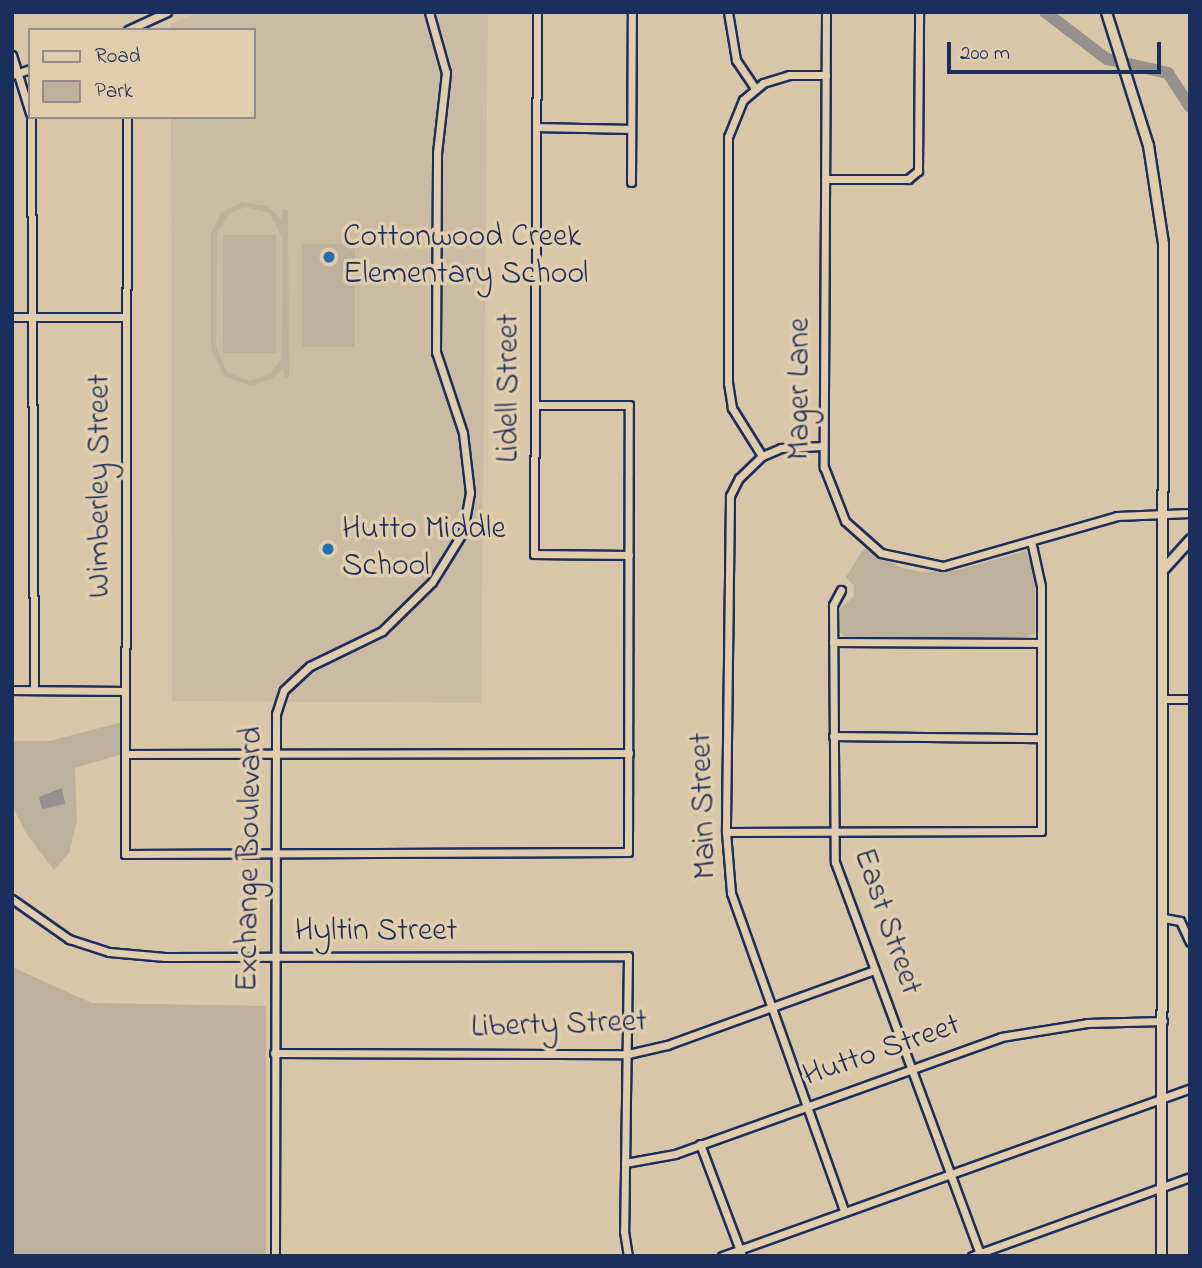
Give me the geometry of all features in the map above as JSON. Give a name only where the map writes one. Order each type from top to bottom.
[{"type":"main road","points":[[1106,12],[1147,145],[1161,213],[1165,514],[1161,1256]]},
{"type":"main road","points":[[1164,568],[1190,539]]},
{"type":"street","points":[[132,28],[167,12]]},
{"type":"street","name":"Exchange Boulevard","points":[[275,1256],[276,714],[284,690],[310,666],[382,631],[432,582],[463,532],[470,494],[469,465],[436,352],[437,153],[446,73],[429,12]]},
{"type":"street","name":"Lidell Street","points":[[537,12],[534,554],[629,555]]},
{"type":"street","points":[[631,182],[632,12]]},
{"type":"street","points":[[728,12],[736,61],[755,88]]},
{"type":"street","name":"Mager Lane","points":[[825,12],[824,467],[835,503],[859,536],[881,553],[943,566],[1117,516],[1190,513]]},
{"type":"street","points":[[825,179],[908,179],[918,171],[919,12]]},
{"type":"street","points":[[12,55],[15,74],[28,110]]},
{"type":"street","points":[[823,446],[781,448],[762,456],[732,408],[727,360],[728,137],[735,114],[755,88],[789,75],[826,75]]},
{"type":"street","points":[[30,119],[34,317],[34,691]]},
{"type":"street","name":"Wimberley Street","points":[[127,119],[125,854],[274,853]]},
{"type":"street","points":[[537,127],[631,129]]},
{"type":"street","points":[[12,317],[126,317]]},
{"type":"street","points":[[274,853],[628,852],[629,405],[535,405]]},
{"type":"street","name":"Main Street","points":[[762,456],[733,487],[727,514],[726,832],[731,893],[844,1211]]},
{"type":"street","points":[[726,832],[1041,831],[1040,573],[1031,541]]},
{"type":"street","name":"East Street","points":[[841,590],[833,605],[832,833],[835,862],[912,1066],[978,1255]]},
{"type":"street","points":[[833,642],[1041,643]]},
{"type":"street","points":[[12,690],[125,691]]},
{"type":"street","points":[[1163,699],[1190,699]]},
{"type":"street","points":[[833,736],[1041,738]]},
{"type":"street","points":[[125,754],[629,753]]},
{"type":"street","name":"Hyltin Street","points":[[12,899],[69,939],[109,952],[274,956],[628,956],[628,1054]]},
{"type":"street","points":[[1164,918],[1180,921],[1190,942]]},
{"type":"street","name":"Liberty Street","points":[[274,1053],[628,1054],[667,1045],[874,970]]},
{"type":"street","name":"Hutto Street","points":[[625,1163],[662,1158],[912,1066],[1034,1029],[1163,1021]]},
{"type":"street","points":[[628,1054],[625,1163],[628,1256]]},
{"type":"street","points":[[722,1256],[740,1253],[950,1172],[1190,1088]]},
{"type":"street","points":[[700,1144],[740,1253]]},
{"type":"street","points":[[978,1255],[1190,1177]]},
{"type":"shaded area","points":[[199,12],[488,12],[481,703],[172,701],[171,119],[256,119],[256,28],[170,28],[170,25]]},
{"type":"shaded area","points":[[62,788],[65,804],[42,809],[39,797]]},
{"type":"green space","points":[[242,202],[267,206],[282,220],[283,209],[288,210],[289,378],[284,378],[283,368],[273,378],[251,386],[224,376],[211,349],[211,233],[221,213]],"holes":[[[246,207],[269,213],[283,239],[282,358],[270,374],[249,381],[227,372],[216,346],[217,232],[230,213]]]},
{"type":"green space","points":[[223,235],[276,235],[276,353],[223,353]]},
{"type":"green space","points":[[302,244],[355,244],[355,347],[302,347]]},
{"type":"green space","points":[[864,548],[902,568],[923,572],[958,570],[1026,551],[1035,574],[1035,633],[1026,637],[845,637],[838,630],[838,611],[853,597],[854,586],[846,577]]},
{"type":"green space","points":[[122,722],[122,754],[75,768],[77,822],[69,853],[54,870],[26,833],[12,805],[12,741],[50,741]]},
{"type":"green space","points":[[12,967],[92,1003],[266,1006],[266,1256],[12,1256]]},
{"type":"waterway","points":[[1045,12],[1107,59],[1168,73],[1190,107]]},
{"type":"place","name":"Cottonwood Creek Elementary School","points":[[329,257]]},
{"type":"place","name":"Hutto Middle School","points":[[328,549]]}]
